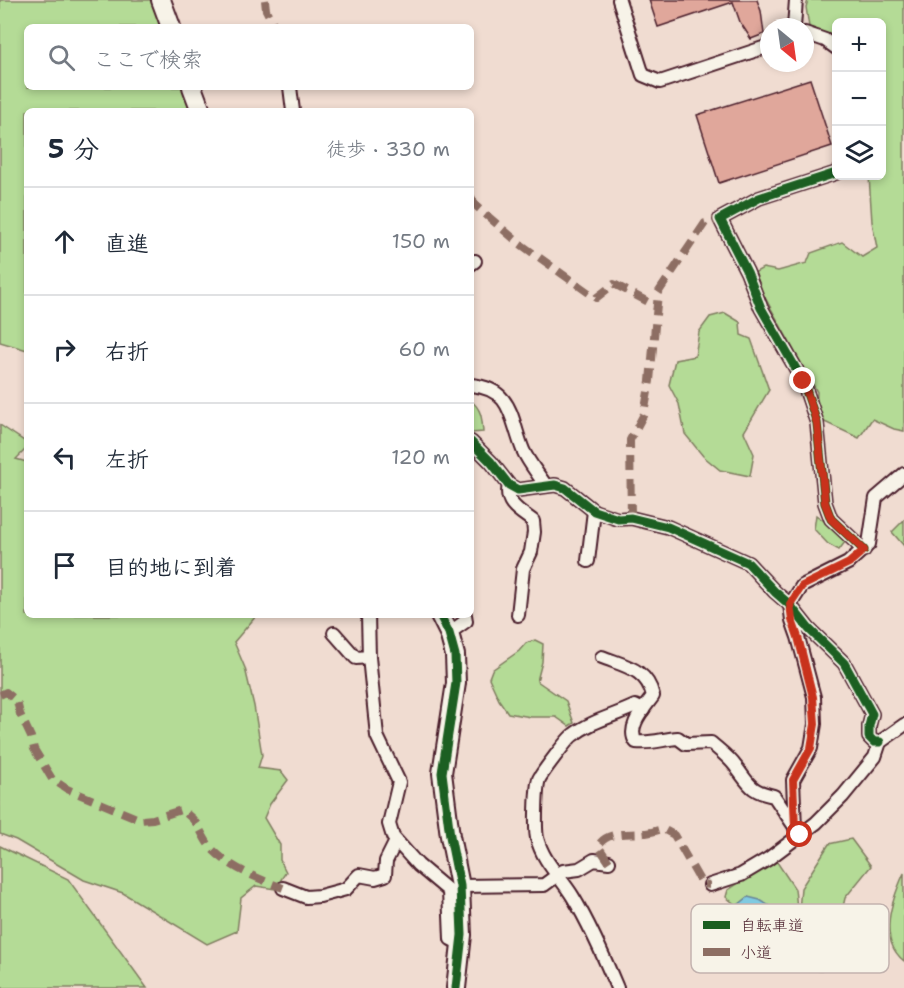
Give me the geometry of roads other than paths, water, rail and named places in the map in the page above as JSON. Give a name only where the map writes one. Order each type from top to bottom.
[{"type":"street","points":[[161,0],[170,24]]},
{"type":"street","points":[[619,0],[644,75],[660,82],[760,49]]},
{"type":"street","points":[[795,18],[796,0]]},
{"type":"street","points":[[814,36],[832,45]]},
{"type":"street","points":[[193,90],[200,108]]},
{"type":"street","points":[[290,90],[293,108]]},
{"type":"street","points":[[832,175],[759,198],[720,219],[747,272],[761,308],[803,381],[817,423],[825,503],[831,519],[864,550]]},
{"type":"street","points":[[474,385],[485,386],[500,394],[516,423],[523,451],[546,486]]},
{"type":"street","points":[[474,444],[509,485],[518,490],[555,485],[565,488],[594,511],[618,519],[631,518],[668,526],[748,564],[790,604],[809,629],[844,663],[872,714],[869,737],[874,742],[880,742],[904,725]]},
{"type":"street","points":[[798,832],[793,780],[811,748],[815,724],[813,697],[792,620],[790,604],[802,586],[849,563],[864,550],[869,544],[876,498],[904,474]]},
{"type":"street","points":[[509,485],[507,493],[511,504],[533,521],[534,532],[531,552],[523,569],[518,615]]},
{"type":"street","points":[[588,561],[594,511]]},
{"type":"street","points":[[368,618],[369,657],[377,736],[399,782],[389,824],[396,841],[418,865],[449,891],[451,939],[461,944]]},
{"type":"street","points":[[441,618],[455,655],[456,682],[442,773],[450,837],[460,885],[461,944],[456,988]]},
{"type":"street","points":[[448,633],[466,621],[466,618]]},
{"type":"street","points":[[334,633],[356,658],[369,657]]},
{"type":"street","points":[[602,657],[639,672],[650,685],[652,696],[632,728],[632,736],[636,742],[648,744],[663,739],[678,738],[686,744],[711,743],[736,765],[757,792],[774,796],[798,832]]},
{"type":"street","points":[[617,988],[606,961],[572,896],[556,877],[537,838],[539,779],[571,735],[608,716],[620,714],[635,706],[643,710]]},
{"type":"street","points":[[710,885],[741,875],[768,859],[798,832],[816,823],[843,796],[875,757],[880,742]]},
{"type":"street","points":[[283,888],[306,897],[320,896],[346,889],[359,875],[375,878],[385,875],[386,861],[396,841]]},
{"type":"street","points":[[460,885],[544,885],[563,871],[579,869],[594,860],[609,862]]},
{"type":"water","points":[[748,897],[766,904],[739,904]]}]
